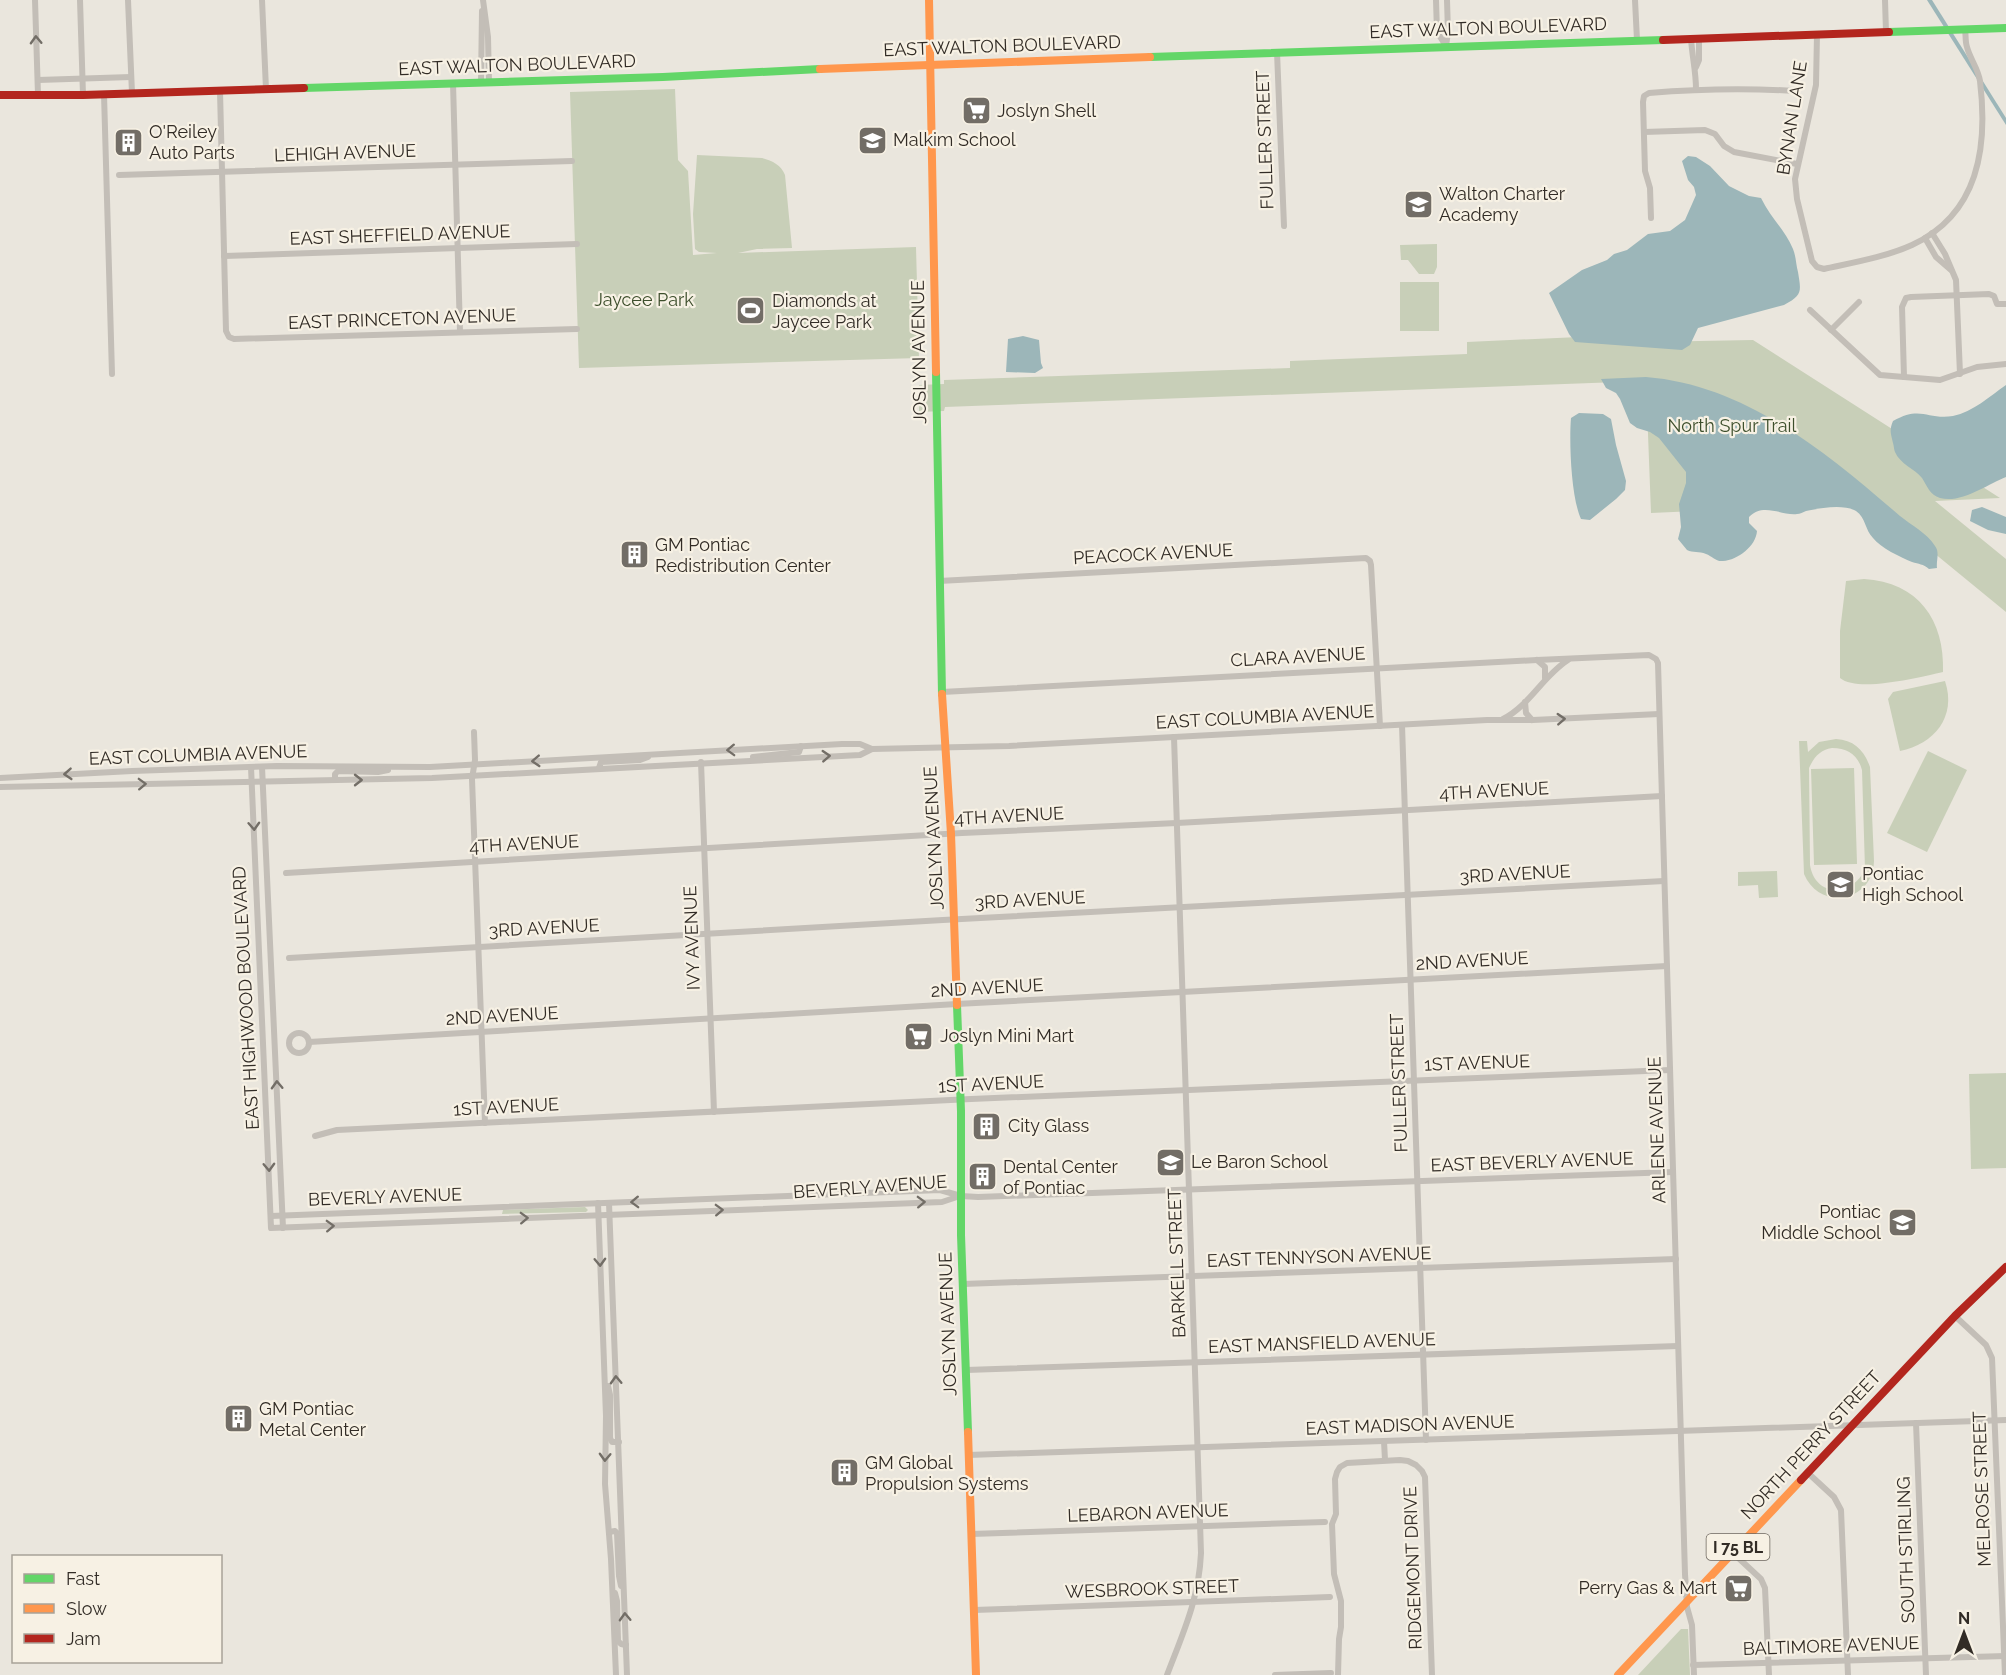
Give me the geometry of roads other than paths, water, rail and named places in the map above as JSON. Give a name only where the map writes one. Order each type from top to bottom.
[{"type":"main road","name":"JOSLYN AVENUE","points":[[929,0],[942,692],[951,834],[957,1004],[963,1284],[976,1675]]},
{"type":"main road","name":"EAST WALTON BOULEVARD","points":[[0,95],[220,91],[2006,28]]},
{"type":"main road","name":"NORTH PERRY STREET","points":[[1618,1675],[1955,1316],[2006,1267]]},
{"type":"street","points":[[35,0],[38,95]]},
{"type":"street","points":[[80,0],[83,94]]},
{"type":"street","points":[[128,0],[132,93]]},
{"type":"street","points":[[262,0],[266,89]]},
{"type":"street","points":[[483,0],[480,43],[485,82]]},
{"type":"street","points":[[1436,0],[1437,32],[1446,46]]},
{"type":"street","points":[[1446,46],[1447,0]]},
{"type":"street","points":[[1635,0],[1637,40]]},
{"type":"street","points":[[1885,0],[1886,32]]},
{"type":"street","points":[[1951,270],[1936,256],[1925,238],[1949,219],[1962,202],[1973,180],[1980,156],[1982,136],[1980,80],[1967,48],[1965,29]]},
{"type":"street","name":"BYNAN LANE","points":[[1817,34],[1816,85],[1797,164],[1796,195],[1812,261],[1818,267],[1825,269],[1893,252],[1925,238]]},
{"type":"street","points":[[1695,38],[1692,60],[1695,67],[1696,89]]},
{"type":"street","name":"FULLER STREET","points":[[1277,52],[1284,226]]},
{"type":"street","points":[[38,80],[131,77]]},
{"type":"street","points":[[453,83],[460,332]]},
{"type":"street","points":[[1651,218],[1651,191],[1645,171],[1643,100],[1645,95],[1696,89],[1751,88],[1795,91]]},
{"type":"street","points":[[220,91],[224,256]]},
{"type":"street","points":[[104,94],[112,374]]},
{"type":"street","points":[[1644,132],[1705,130],[1715,134],[1724,146],[1734,152],[1797,164]]},
{"type":"street","name":"LEHIGH AVENUE","points":[[119,175],[572,161]]},
{"type":"street","points":[[1932,233],[1944,252],[1956,280],[1960,374]]},
{"type":"street","name":"EAST SHEFFIELD AVENUE","points":[[224,256],[577,244]]},
{"type":"street","name":"EAST PRINCETON AVENUE","points":[[224,256],[226,331],[229,337],[234,339],[577,329]]},
{"type":"street","points":[[1904,378],[1903,301],[1911,297],[1989,294],[1994,296],[1997,304],[2006,304]]},
{"type":"street","points":[[1832,330],[1859,302]]},
{"type":"street","points":[[1810,310],[1877,374],[1940,380],[1977,367],[2006,364]]},
{"type":"street","name":"PEACOCK AVENUE","points":[[939,581],[1364,558],[1371,565],[1377,668]]},
{"type":"street","name":"CLARA AVENUE","points":[[942,692],[1537,660],[1649,655],[1655,658]]},
{"type":"street","name":"ARLENE AVENUE","points":[[1655,658],[1658,663],[1687,1602],[1692,1625],[1694,1675]]},
{"type":"street","points":[[1502,720],[1526,702],[1545,679],[1569,659]]},
{"type":"street","points":[[1537,660],[1545,667],[1545,679]]},
{"type":"street","points":[[1377,668],[1380,726]]},
{"type":"street","points":[[1526,702],[1526,713],[1533,720]]},
{"type":"street","name":"EAST COLUMBIA AVENUE","points":[[0,787],[473,775],[860,754],[872,749],[1009,746],[1659,714]]},
{"type":"street","name":"FULLER STREET","points":[[1402,725],[1426,1440]]},
{"type":"street","points":[[474,732],[475,862],[485,1123]]},
{"type":"street","name":"BARKELL STREET","points":[[1167,1675],[1194,1602],[1200,1572],[1201,1527],[1174,737]]},
{"type":"street","name":"EAST COLUMBIA AVENUE","points":[[0,778],[111,771],[250,767],[397,768],[474,765],[860,744],[872,749]]},
{"type":"street","name":"EAST COLUMBIA AVENUE","points":[[738,761],[763,755],[799,752],[801,746]]},
{"type":"street","name":"EAST COLUMBIA AVENUE","points":[[599,768],[601,762],[640,760],[660,754]]},
{"type":"street","name":"IVY AVENUE","points":[[701,762],[714,1112]]},
{"type":"street","name":"EAST HIGHWOOD BOULEVARD","points":[[250,767],[271,1228]]},
{"type":"street","name":"EAST HIGHWOOD BOULEVARD","points":[[262,767],[283,1228]]},
{"type":"street","name":"EAST COLUMBIA AVENUE","points":[[335,780],[335,774],[338,771],[378,772],[397,768]]},
{"type":"street","name":"4TH AVENUE","points":[[286,873],[1662,796]]},
{"type":"street","name":"3RD AVENUE","points":[[289,958],[1664,881]]},
{"type":"street","name":"2ND AVENUE","points":[[309,1042],[1667,966]]},
{"type":"street","name":"1ST AVENUE","points":[[315,1136],[337,1130],[960,1100],[1670,1070]]},
{"type":"street","name":"EAST BEVERLY AVENUE","points":[[961,1196],[1673,1172]]},
{"type":"street","name":"BEVERLY AVENUE","points":[[271,1216],[940,1190],[961,1196]]},
{"type":"street","name":"BEVERLY AVENUE","points":[[271,1228],[942,1202],[961,1196]]},
{"type":"street","points":[[598,1203],[606,1416],[604,1467],[616,1675]]},
{"type":"street","points":[[609,1203],[627,1675]]},
{"type":"street","name":"EAST TENNYSON AVENUE","points":[[963,1284],[1676,1259]]},
{"type":"street","name":"MELROSE STREET","points":[[1955,1316],[1986,1345],[1991,1353],[2005,1675]]},
{"type":"street","name":"EAST MANSFIELD AVENUE","points":[[966,1370],[1678,1346]]},
{"type":"street","points":[[604,1374],[610,1395],[610,1438],[612,1442],[619,1442]]},
{"type":"street","name":"EAST MADISON AVENUE","points":[[968,1455],[2006,1420]]},
{"type":"street","name":"SOUTH STIRLING","points":[[1916,1423],[1926,1675]]},
{"type":"street","points":[[1384,1441],[1385,1460]]},
{"type":"street","name":"RIDGEMONT DRIVE","points":[[1334,1674],[1341,1627],[1341,1595],[1334,1574],[1332,1524],[1336,1514],[1335,1475],[1340,1467],[1347,1463],[1385,1460],[1408,1461],[1419,1468],[1425,1477],[1432,1675]]},
{"type":"street","points":[[1808,1473],[1834,1497],[1841,1510],[1848,1675]]},
{"type":"street","name":"LEBARON AVENUE","points":[[971,1534],[1325,1522]]},
{"type":"street","points":[[609,1532],[617,1533],[619,1576],[625,1598]]},
{"type":"street","points":[[1732,1553],[1759,1577],[1766,1588],[1769,1675]]},
{"type":"street","points":[[612,1580],[617,1601],[618,1641],[626,1645]]},
{"type":"street","name":"WESBROOK STREET","points":[[974,1610],[1330,1598]]},
{"type":"street","name":"BALTIMORE AVENUE","points":[[1693,1665],[2005,1657]]},
{"type":"street","points":[[1275,1675],[1334,1674]]},
{"type":"water","points":[[1927,0],[1932,0],[2006,118],[2006,125]]},
{"type":"water","points":[[1688,156],[1696,157],[1710,166],[1729,186],[1749,196],[1761,198],[1793,249],[1800,284],[1798,295],[1784,305],[1698,328],[1690,345],[1682,350],[1575,342],[1549,293],[1582,270],[1627,250],[1648,234],[1670,231],[1685,220],[1696,195],[1682,161]]},
{"type":"water","points":[[1023,336],[1039,340],[1043,368],[1035,373],[1006,372],[1008,339]]},
{"type":"water","points":[[1646,377],[1683,383],[1718,393],[1751,408],[1814,446],[1928,537],[1937,551],[1937,568],[1929,569],[1886,549],[1870,535],[1864,521],[1856,511],[1839,507],[1797,514],[1760,510],[1749,517],[1749,523],[1757,531],[1750,547],[1729,560],[1718,561],[1703,553],[1687,550],[1678,539],[1681,527],[1679,504],[1686,483],[1686,472],[1659,438],[1630,423],[1620,399],[1616,393],[1606,388],[1601,379]]},
{"type":"water","points":[[2006,385],[2006,477],[1965,496],[1948,499],[1937,497],[1929,490],[1922,478],[1897,456],[1891,432],[1893,421],[1917,413],[1944,417],[1960,414],[1981,403]]},
{"type":"water","points":[[1579,413],[1603,414],[1611,419],[1626,481],[1625,490],[1590,520],[1581,519],[1573,484],[1571,418]]},
{"type":"water","points":[[1982,507],[2006,517],[2006,534],[1988,530],[1970,521],[1972,510]]},
{"type":"place","name":"Joslyn Shell","points":[[976,111]]},
{"type":"place","name":"Malkim School","points":[[872,140]]},
{"type":"place","name":"O'Reiley Auto Parts","points":[[128,142]]},
{"type":"place","name":"Walton Charter Academy","points":[[1418,204]]},
{"type":"place","name":"Diamonds at Jaycee Park","points":[[751,311]]},
{"type":"place","name":"GM Pontiac Redistribution Center","points":[[634,555]]},
{"type":"place","name":"Pontiac High School","points":[[1841,884]]},
{"type":"place","name":"Joslyn Mini Mart","points":[[919,1036]]},
{"type":"place","name":"City Glass","points":[[987,1126]]},
{"type":"place","name":"Le Baron School","points":[[1170,1162]]},
{"type":"place","name":"Dental Center of Pontiac","points":[[982,1177]]},
{"type":"place","name":"Pontiac Middle School","points":[[1902,1222]]},
{"type":"place","name":"GM Pontiac Metal Center","points":[[238,1419]]},
{"type":"place","name":"GM Global Propulsion Systems","points":[[844,1473]]},
{"type":"place","name":"Perry Gas & Mart","points":[[1738,1588]]},
{"type":"park label","name":"Jaycee Park","points":[[644,300]]},
{"type":"park label","name":"North Spur Trail","points":[[1732,426]]}]
